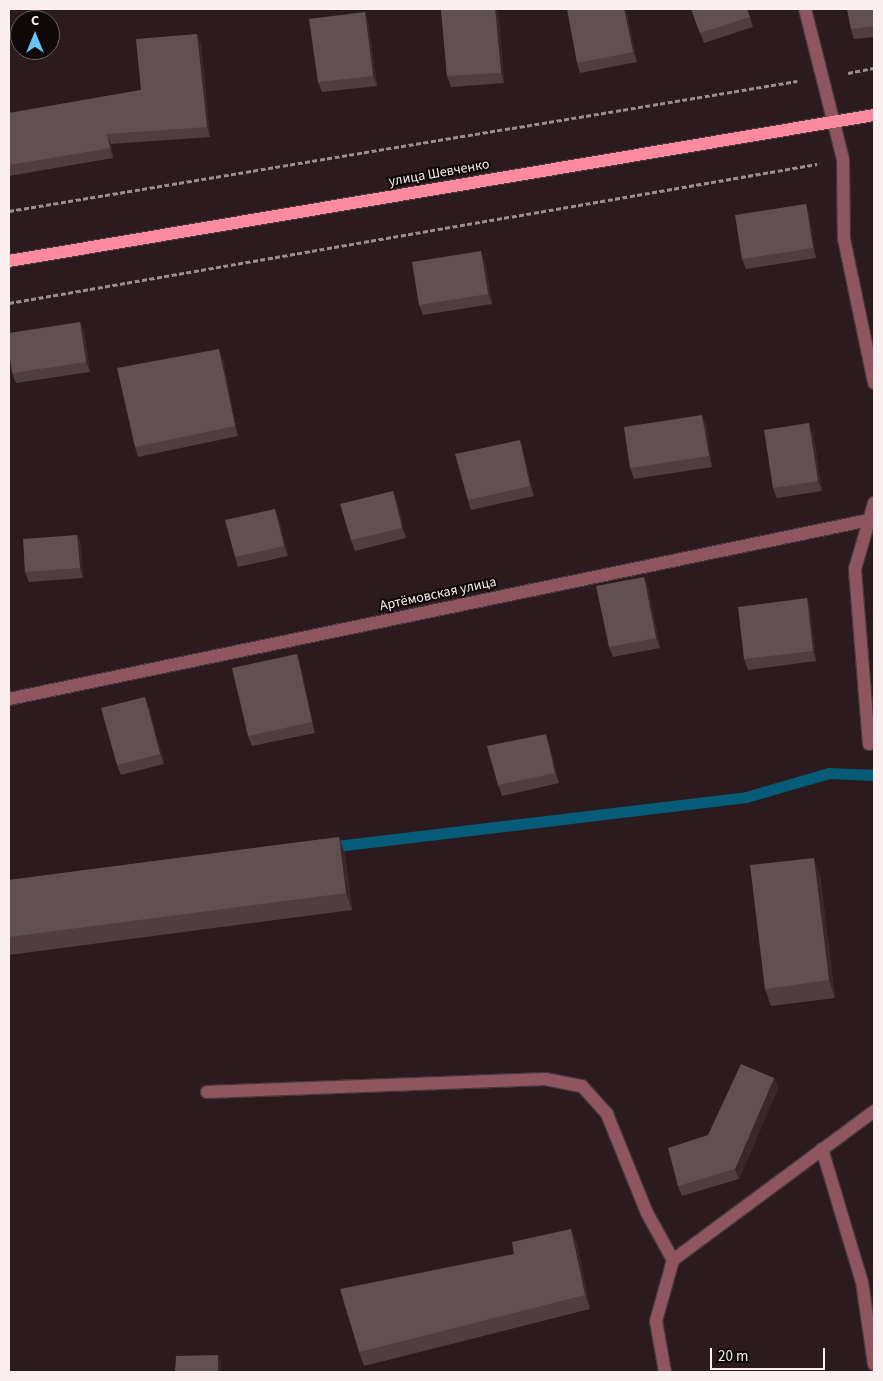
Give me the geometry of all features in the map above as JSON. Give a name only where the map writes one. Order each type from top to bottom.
[{"type":"main road","name":"улица Шевченко","points":[[9,261],[874,115]]},
{"type":"street","points":[[805,9],[843,159],[844,239],[874,383]]},
{"type":"street","points":[[869,744],[855,569],[874,503]]},
{"type":"street","name":"Артёмовская улица","points":[[9,700],[870,519]]},
{"type":"street","points":[[207,1092],[545,1079],[582,1086],[607,1114],[647,1213],[673,1260]]},
{"type":"street","points":[[665,1372],[656,1321],[673,1260],[874,1111]]},
{"type":"street","points":[[822,1149],[862,1282],[874,1364]]},
{"type":"path","points":[[9,211],[874,68]]},
{"type":"path","points":[[9,303],[843,159]]},
{"type":"building","points":[[441,9],[495,9],[501,73],[447,76]]},
{"type":"building","points":[[567,9],[624,9],[633,52],[577,63]]},
{"type":"building","points":[[691,9],[747,9],[750,17],[700,33]]},
{"type":"building","points":[[847,9],[874,9],[874,26],[851,29]]},
{"type":"building","points":[[365,12],[373,76],[318,82],[309,19]]},
{"type":"building","points":[[197,34],[207,127],[107,134],[110,148],[9,165],[9,113],[141,90],[136,39]]},
{"type":"building","points":[[806,204],[813,248],[742,259],[735,215]]},
{"type":"building","points":[[481,251],[488,294],[419,305],[412,262]]},
{"type":"building","points":[[80,322],[86,362],[12,373],[9,333]]},
{"type":"building","points":[[219,349],[235,426],[135,447],[117,368]]},
{"type":"building","points":[[702,415],[709,456],[630,468],[624,427]]},
{"type":"building","points":[[809,423],[818,481],[773,488],[764,430]]},
{"type":"building","points":[[520,440],[530,486],[468,500],[455,454]]},
{"type":"building","points":[[393,491],[402,528],[351,540],[340,504]]},
{"type":"building","points":[[275,509],[284,546],[235,557],[225,520]]},
{"type":"building","points":[[77,535],[80,568],[25,572],[23,539]]},
{"type":"building","points":[[644,577],[656,638],[609,647],[596,586]]},
{"type":"building","points":[[807,598],[813,651],[744,659],[738,607]]},
{"type":"building","points":[[297,654],[312,722],[248,736],[232,668]]},
{"type":"building","points":[[145,697],[160,754],[117,765],[101,708]]},
{"type":"building","points":[[546,734],[555,773],[498,785],[487,746]]},
{"type":"building","points":[[339,837],[346,893],[9,937],[9,880]]},
{"type":"building","points":[[814,858],[829,980],[765,989],[750,865]]},
{"type":"building","points":[[741,1064],[774,1078],[735,1169],[678,1186],[668,1148],[708,1135]]},
{"type":"building","points":[[571,1229],[585,1295],[359,1352],[340,1289],[514,1254],[512,1242]]},
{"type":"building","points":[[218,1355],[218,1372],[175,1372],[176,1356]]},
{"type":"waterway","points":[[328,847],[746,797],[829,773],[874,775]]}]
